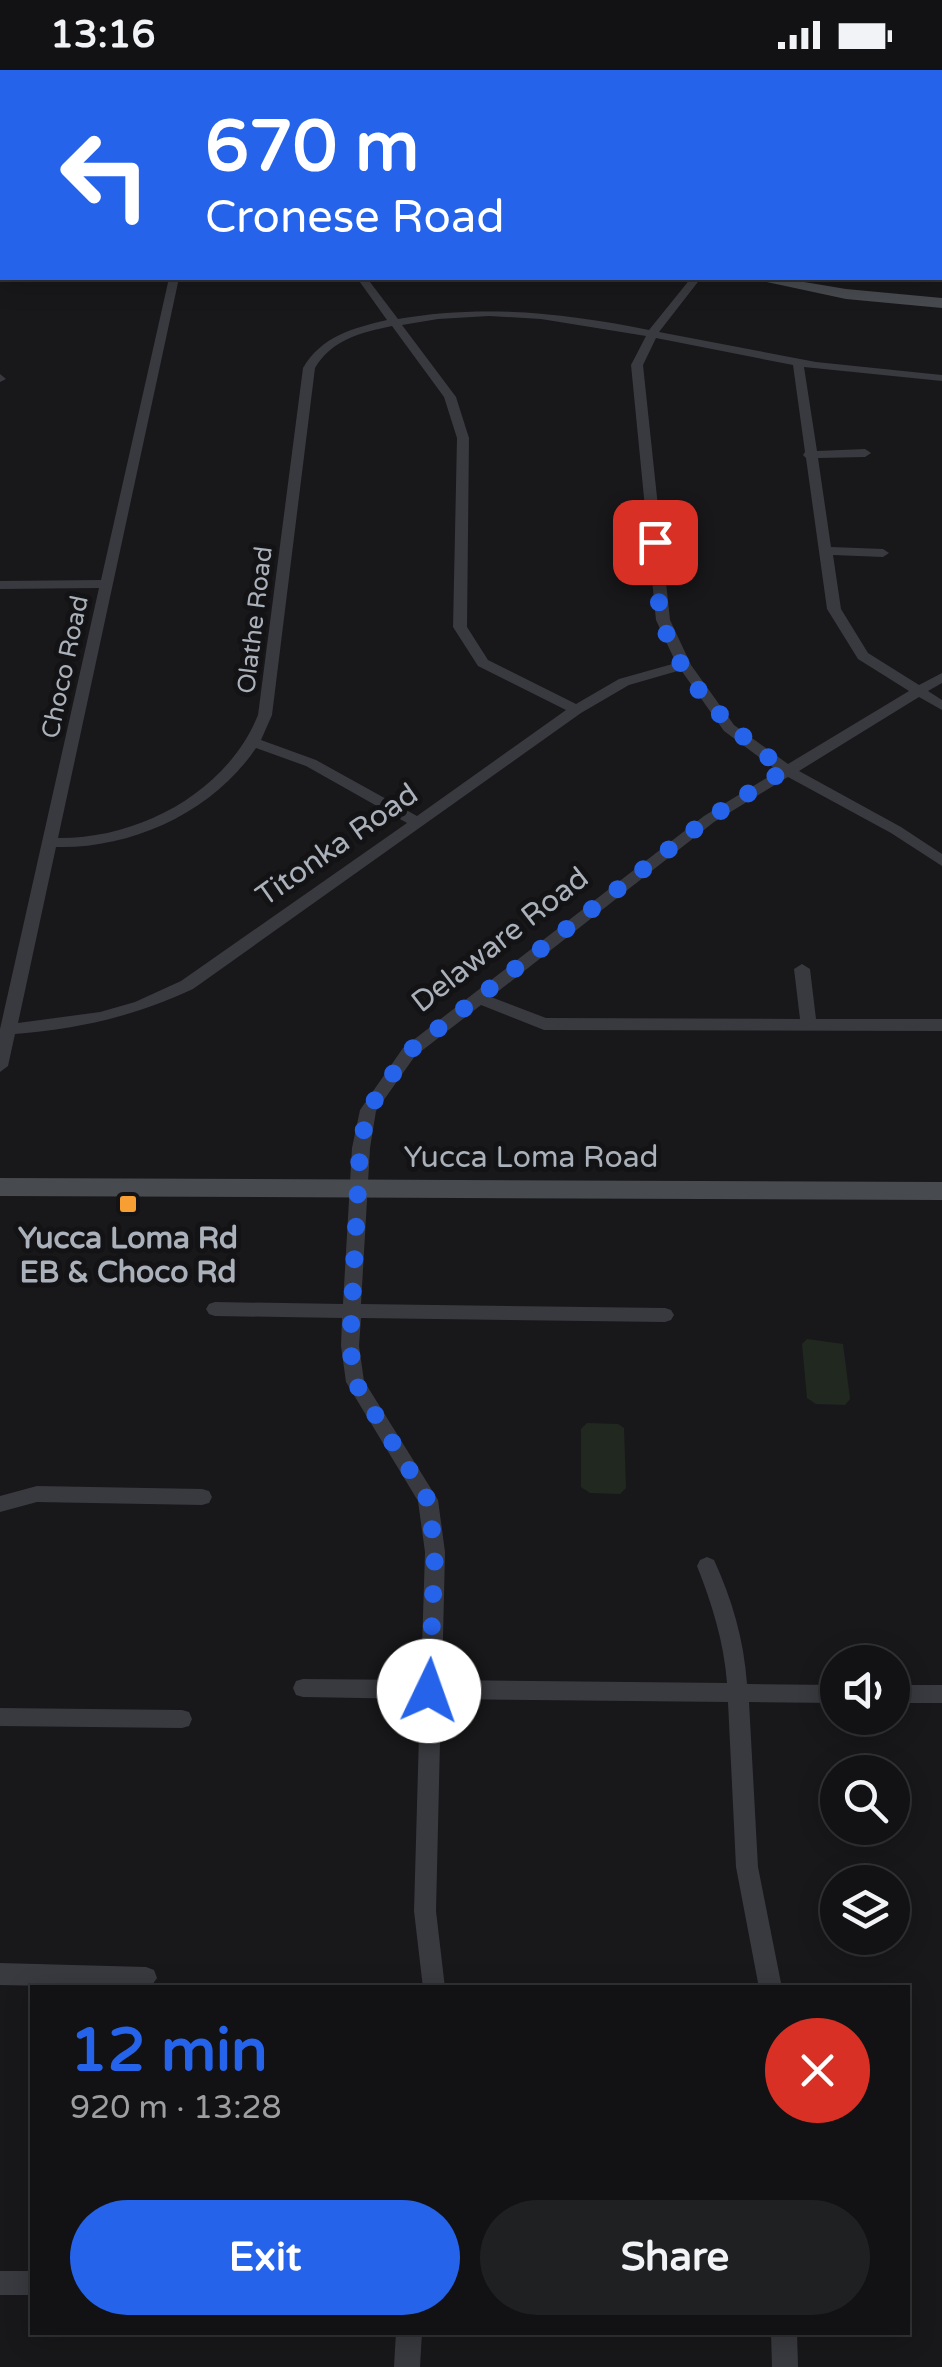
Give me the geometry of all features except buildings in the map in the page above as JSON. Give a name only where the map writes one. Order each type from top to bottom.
[{"type":"main road","points":[[767,280],[846,294],[942,303]]},
{"type":"main road","name":"Yucca Loma Road","points":[[0,1187],[942,1191]]},
{"type":"street","name":"Choco Road","points":[[0,1066],[174,280]]},
{"type":"street","points":[[364,280],[398,321],[450,397],[463,438],[460,627],[483,663],[576,710]]},
{"type":"street","points":[[694,280],[653,334],[637,365],[662,620],[684,665],[729,728],[785,770],[896,830],[942,862]]},
{"type":"street","name":"Olathe Road","points":[[256,743],[265,714],[309,368],[320,351],[338,338],[398,321],[478,312],[549,314],[798,363],[942,378]]},
{"type":"street","points":[[798,363],[834,608],[863,656],[942,706]]},
{"type":"street","points":[[809,455],[865,453]]},
{"type":"street","points":[[826,551],[883,552]]},
{"type":"street","points":[[0,585],[106,584]]},
{"type":"street","name":"Titonka Road","points":[[8,1029],[86,1024],[134,1012],[187,984],[576,710],[624,682],[684,665]]},
{"type":"street","name":"Delaware Road","points":[[434,1985],[426,1911],[435,1552],[428,1500],[355,1382],[352,1311],[358,1189],[368,1110],[408,1052],[708,819],[942,677]]},
{"type":"street","points":[[48,842],[88,842],[144,827],[216,781],[256,743],[311,763],[417,822]]},
{"type":"street","points":[[802,969],[810,1025]]},
{"type":"street","points":[[479,998],[544,1024],[942,1025]]},
{"type":"street","points":[[215,1309],[665,1315]]},
{"type":"street","points":[[0,1504],[37,1494],[202,1497]]},
{"type":"street","points":[[707,1566],[721,1594],[738,1693],[747,1867],[770,1985]]},
{"type":"street","points":[[303,1688],[820,1694]]},
{"type":"street","points":[[910,1694],[942,1694]]},
{"type":"street","points":[[0,1717],[182,1719]]},
{"type":"street","points":[[0,1974],[146,1978]]},
{"type":"street","points":[[0,2283],[30,2284]]},
{"type":"street","points":[[407,2367],[408,2335]]},
{"type":"street","points":[[784,2335],[785,2367]]},
{"type":"shaded area","points":[[807,1339],[843,1344],[850,1399],[845,1405],[816,1404],[807,1398],[802,1344]]},
{"type":"shaded area","points":[[587,1423],[618,1424],[624,1428],[626,1488],[620,1494],[590,1493],[581,1487],[581,1429]]},
{"type":"place","name":"Yucca Loma Rd EB & Choco Rd","points":[[128,1204]]},
{"type":"route","points":[[429,1691],[435,1552],[428,1500],[392,1448],[355,1382],[350,1346],[360,1148],[368,1110],[408,1052],[708,819],[785,770],[729,728],[684,665],[662,620],[655,542]]}]
